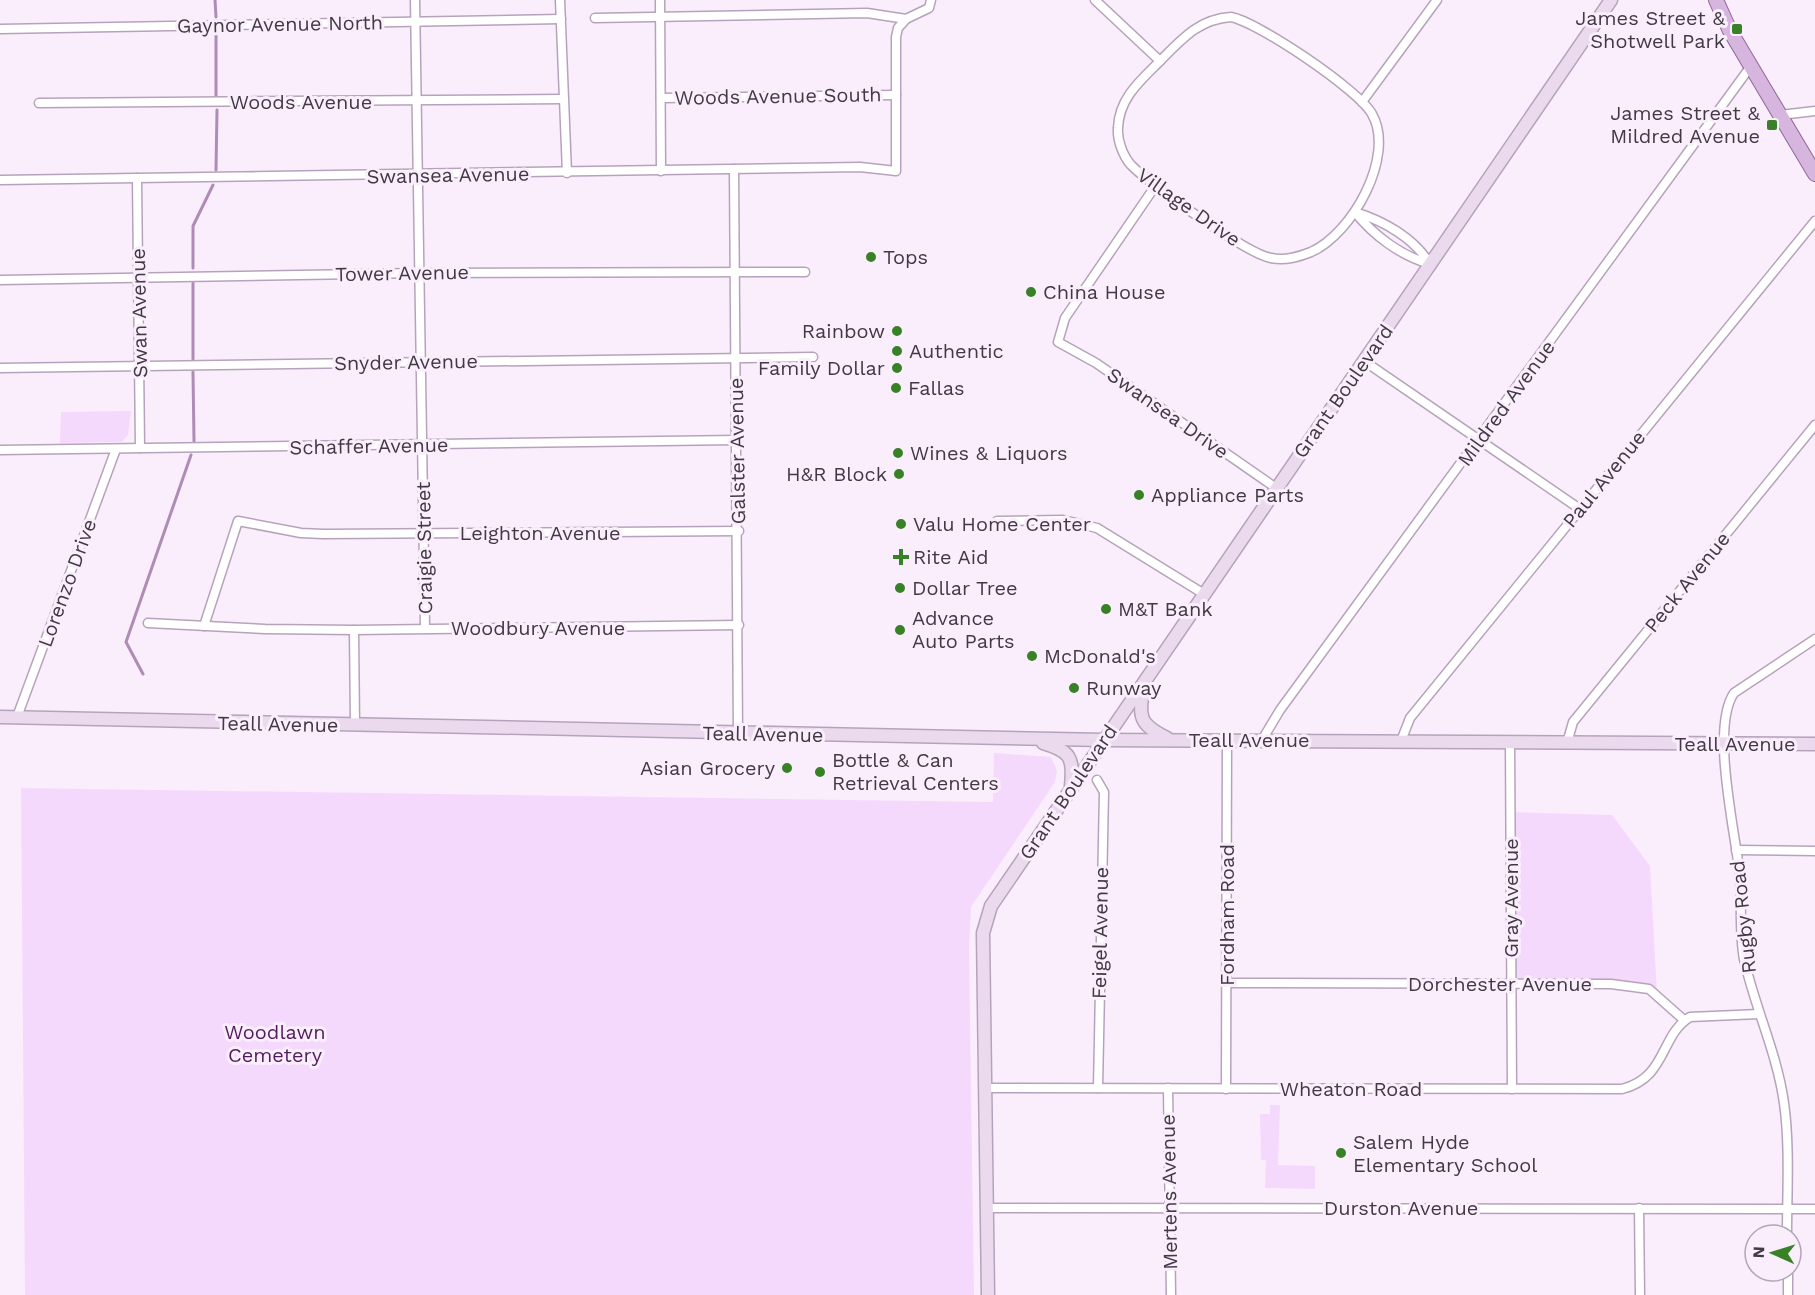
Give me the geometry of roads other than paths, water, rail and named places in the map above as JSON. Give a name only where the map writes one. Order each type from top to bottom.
[{"type":"main road","points":[[1716,0],[1726,24],[1815,174]]},
{"type":"street","name":"Craigie Street","points":[[415,0],[425,627]]},
{"type":"street","points":[[560,0],[562,99],[567,173]]},
{"type":"street","points":[[660,0],[661,171]]},
{"type":"street","points":[[896,95],[898,28],[906,19],[929,9],[932,0]]},
{"type":"street","points":[[1095,0],[1160,61]]},
{"type":"street","points":[[1362,102],[1437,0]]},
{"type":"street","name":"Grant Boulevard","points":[[988,1295],[983,933],[987,915],[1071,788],[1611,0]]},
{"type":"street","points":[[595,18],[867,13],[906,19]]},
{"type":"street","name":"Village Drive","points":[[1220,18],[1241,19],[1264,31],[1335,79],[1362,102],[1376,121],[1379,143],[1371,179],[1355,212],[1340,230],[1313,251],[1291,259],[1269,258],[1234,240],[1156,185],[1126,158],[1118,129],[1122,106],[1128,95],[1200,24],[1220,18]]},
{"type":"street","name":"Gaynor Avenue North","points":[[0,29],[561,19]]},
{"type":"street","name":"Mildred Avenue","points":[[1262,740],[1280,710],[1480,440],[1751,66]]},
{"type":"street","name":"Woods Avenue South","points":[[660,98],[896,95]]},
{"type":"street","name":"Swansea Avenue","points":[[0,180],[860,167],[896,171],[896,95]]},
{"type":"street","name":"Woods Avenue","points":[[39,103],[562,99]]},
{"type":"street","points":[[1780,116],[1815,111]]},
{"type":"street","name":"Galster Avenue","points":[[734,169],[738,440],[738,734]]},
{"type":"street","name":"Swan Avenue","points":[[137,178],[141,365],[140,448]]},
{"type":"street","name":"Swansea Drive","points":[[1156,185],[1065,318],[1058,342],[1096,363],[1276,488]]},
{"type":"street","points":[[1355,212],[1377,219],[1421,249],[1430,264]]},
{"type":"street","name":"Paul Avenue","points":[[1401,741],[1410,718],[1815,221]]},
{"type":"street","name":"Tower Avenue","points":[[0,280],[419,273],[805,272]]},
{"type":"street","name":"Snyder Avenue","points":[[0,368],[813,357]]},
{"type":"street","points":[[1364,361],[1580,509]]},
{"type":"street","name":"Peck Avenue","points":[[1567,743],[1573,722],[1815,425]]},
{"type":"street","name":"Schaffer Avenue","points":[[0,450],[738,440]]},
{"type":"street","name":"Lorenzo Drive","points":[[17,717],[116,449]]},
{"type":"street","points":[[997,521],[1063,520],[1097,528],[1204,594]]},
{"type":"street","name":"Leighton Avenue","points":[[204,626],[238,521],[301,533],[738,531]]},
{"type":"street","name":"Woodbury Avenue","points":[[148,623],[265,629],[354,630],[425,627],[739,626]]},
{"type":"street","points":[[354,630],[355,725]]},
{"type":"street","name":"Rugby Road","points":[[1787,1223],[1784,1104],[1778,1069],[1759,1014],[1744,956],[1736,850],[1728,807],[1726,722],[1734,693],[1815,639]]},
{"type":"street","points":[[1145,680],[1141,719],[1154,732],[1171,740]]},
{"type":"street","name":"Teall Avenue","points":[[0,717],[1104,740],[1815,744]]},
{"type":"street","points":[[1027,738],[1059,748],[1069,756],[1072,764],[1071,788]]},
{"type":"street","name":"Fordham Road","points":[[1226,1089],[1227,740]]},
{"type":"street","name":"Gray Avenue","points":[[1510,742],[1512,1089]]},
{"type":"street","name":"Feigel Avenue","points":[[1097,780],[1104,792],[1098,1088]]},
{"type":"street","points":[[1736,850],[1815,851]]},
{"type":"street","name":"Dorchester Avenue","points":[[1227,982],[1644,986],[1684,1020]]},
{"type":"street","points":[[1684,1020],[1696,1015],[1759,1014]]},
{"type":"street","name":"Wheaton Road","points":[[985,1088],[1607,1090],[1630,1087],[1647,1076],[1660,1062],[1676,1030],[1684,1020]]},
{"type":"street","name":"Mertens Avenue","points":[[1168,1088],[1171,1295]]},
{"type":"street","name":"Durston Avenue","points":[[987,1208],[1815,1209]]},
{"type":"street","points":[[1639,1208],[1640,1295]]},
{"type":"waterway","points":[[215,0],[216,17]]},
{"type":"waterway","points":[[216,32],[216,96]]},
{"type":"waterway","points":[[216,170],[217,110]]},
{"type":"waterway","points":[[193,268],[193,226],[213,185]]},
{"type":"waterway","points":[[193,283],[193,359]]},
{"type":"waterway","points":[[193,372],[194,441]]},
{"type":"waterway","points":[[143,674],[126,642],[191,455]]},
{"type":"place","name":"James Street & Shotwell Park","points":[[1737,29]]},
{"type":"place","name":"James Street & Mildred Avenue","points":[[1772,125]]},
{"type":"place","name":"Tops","points":[[871,257]]},
{"type":"place","name":"China House","points":[[1031,292]]},
{"type":"place","name":"Rainbow","points":[[897,331]]},
{"type":"place","name":"Authentic","points":[[897,351]]},
{"type":"place","name":"Family Dollar","points":[[897,368]]},
{"type":"place","name":"Fallas","points":[[896,388]]},
{"type":"place","name":"Wines & Liquors","points":[[898,453]]},
{"type":"place","name":"H&R Block","points":[[899,474]]},
{"type":"place","name":"Appliance Parts","points":[[1139,495]]},
{"type":"place","name":"Valu Home Center","points":[[901,524]]},
{"type":"place","name":"Rite Aid","points":[[901,557]]},
{"type":"place","name":"Dollar Tree","points":[[900,588]]},
{"type":"place","name":"M&T Bank","points":[[1106,609]]},
{"type":"place","name":"Advance Auto Parts","points":[[900,630]]},
{"type":"place","name":"McDonald's","points":[[1032,656]]},
{"type":"place","name":"Runway","points":[[1074,688]]},
{"type":"place","name":"Asian Grocery","points":[[787,768]]},
{"type":"place","name":"Bottle & Can Retrieval Centers","points":[[820,772]]},
{"type":"place","name":"Salem Hyde Elementary School","points":[[1341,1153]]},
{"type":"park label","name":"Woodlawn Cemetery","points":[[275,1044]]}]
